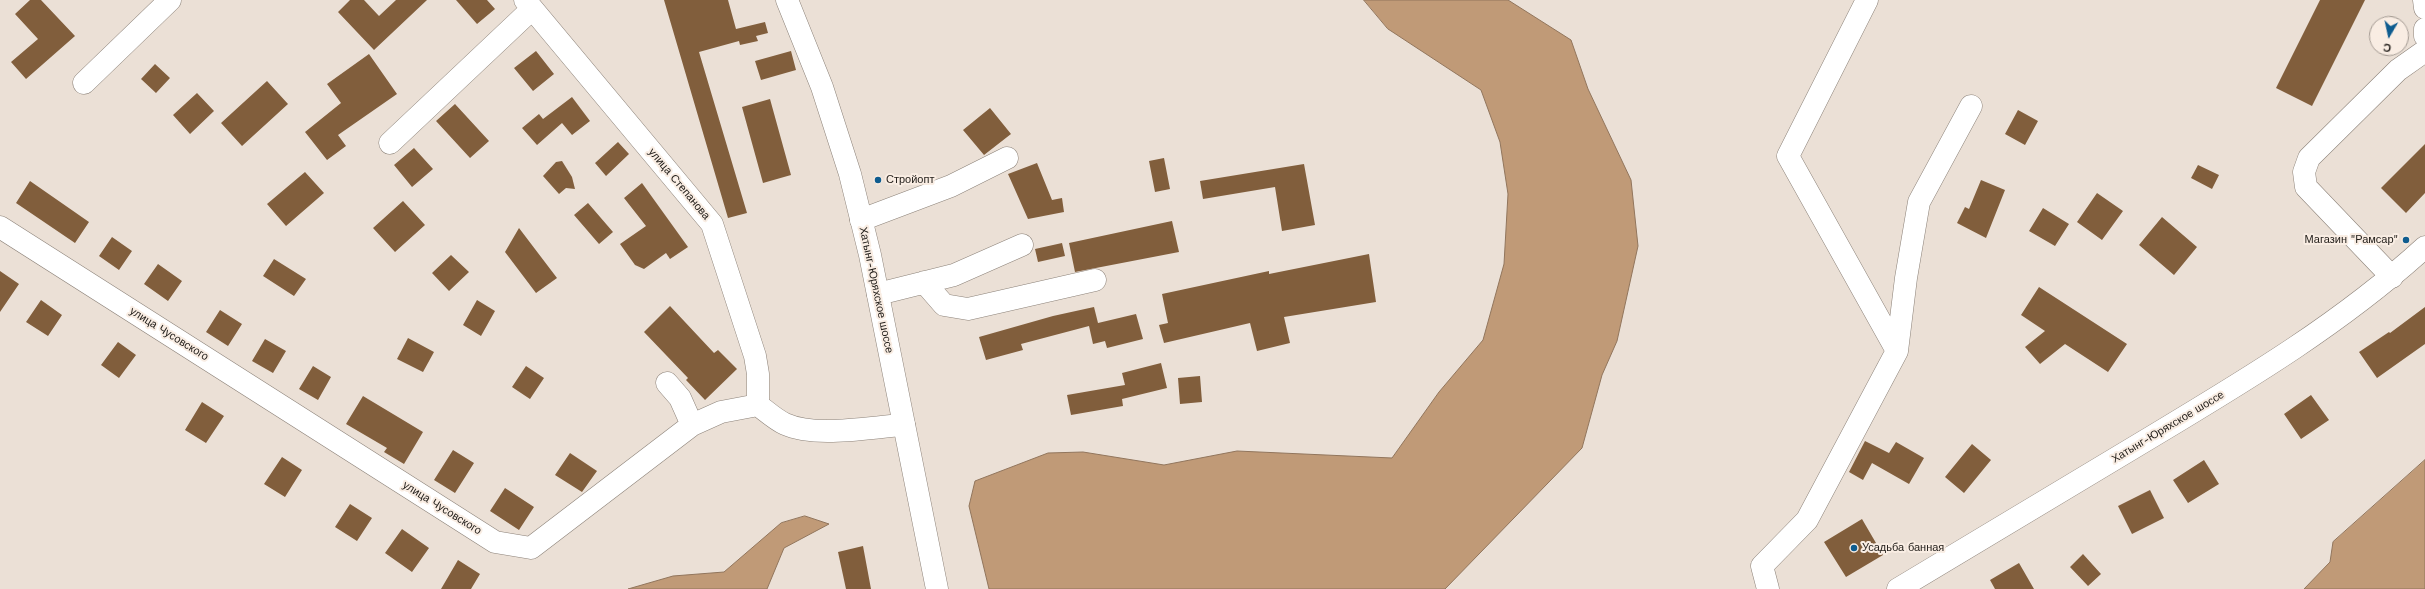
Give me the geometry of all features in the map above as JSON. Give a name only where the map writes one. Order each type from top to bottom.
[{"type":"street","points":[[84,83],[170,0]]},
{"type":"street","name":"Хатынг-Юряхское шоссе","points":[[787,0],[822,87],[850,174],[862,220],[937,589]]},
{"type":"street","points":[[1867,0],[1788,156],[1897,351]]},
{"type":"street","points":[[2424,0],[2425,8]]},
{"type":"street","points":[[390,143],[528,4]]},
{"type":"street","name":"улица Степанова","points":[[528,4],[712,224],[755,356],[758,374],[758,405]]},
{"type":"street","points":[[2425,29],[2425,36]]},
{"type":"street","points":[[2392,277],[2306,187],[2304,172],[2308,158],[2398,70],[2425,51]]},
{"type":"street","points":[[1768,589],[1762,566],[1807,520],[1897,351],[1906,278],[1919,202],[1971,106]]},
{"type":"street","points":[[862,220],[951,186],[1007,158]]},
{"type":"street","name":"улица Чусовского","points":[[0,227],[495,542],[531,548],[692,425],[721,412],[758,405]]},
{"type":"street","points":[[878,294],[954,275],[1022,245]]},
{"type":"street","name":"Хатынг-Юряхское шоссе","points":[[1898,589],[2242,383],[2330,326],[2392,277],[2425,247]]},
{"type":"street","points":[[924,282],[944,305],[968,309],[1095,280]]},
{"type":"street","points":[[667,383],[680,398],[692,425]]},
{"type":"street","points":[[758,405],[784,424],[801,429],[831,430],[904,425]]},
{"type":"shaded area","points":[[1364,0],[1508,0],[1571,40],[1588,89],[1631,180],[1638,246],[1617,341],[1602,375],[1582,448],[1445,589],[989,589],[969,506],[975,481],[1048,453],[1083,452],[1164,465],[1237,451],[1392,458],[1439,392],[1483,340],[1504,264],[1508,194],[1500,142],[1481,90],[1388,29]]},
{"type":"shaded area","points":[[2425,460],[2425,589],[2304,589],[2330,562],[2333,542]]},
{"type":"shaded area","points":[[805,516],[829,524],[784,548],[767,589],[628,589],[673,576],[724,572],[781,523]]},
{"type":"building","points":[[30,0],[41,0],[75,36],[26,79],[11,62],[38,39],[15,14]]},
{"type":"building","points":[[350,0],[364,0],[379,16],[396,0],[427,0],[374,50],[338,12]]},
{"type":"building","points":[[456,0],[487,0],[495,9],[477,24]]},
{"type":"building","points":[[664,0],[728,0],[736,29],[765,22],[768,33],[756,36],[758,41],[740,45],[739,41],[699,52],[747,213],[728,218]]},
{"type":"building","points":[[2320,0],[2365,0],[2312,106],[2276,88]]},
{"type":"building","points":[[536,51],[554,74],[533,91],[514,68]]},
{"type":"building","points":[[791,51],[796,70],[761,80],[755,61]]},
{"type":"building","points":[[369,54],[397,94],[338,135],[346,146],[327,160],[305,132],[341,103],[327,84]]},
{"type":"building","points":[[155,64],[170,78],[156,93],[141,79]]},
{"type":"building","points":[[267,81],[288,104],[242,146],[221,123]]},
{"type":"building","points":[[197,93],[214,111],[190,134],[173,115]]},
{"type":"building","points":[[572,97],[590,121],[572,135],[562,123],[537,145],[522,128],[539,114],[543,119]]},
{"type":"building","points":[[770,99],[791,175],[763,183],[742,107]]},
{"type":"building","points":[[455,104],[489,141],[470,158],[436,121]]},
{"type":"building","points":[[990,108],[1011,134],[984,155],[963,130]]},
{"type":"building","points":[[2018,110],[2038,121],[2025,145],[2005,134]]},
{"type":"building","points":[[618,142],[629,154],[606,176],[595,163]]},
{"type":"building","points":[[2425,144],[2425,193],[2406,213],[2381,188]]},
{"type":"building","points":[[414,148],[433,169],[412,187],[394,165]]},
{"type":"building","points":[[1164,158],[1170,189],[1155,192],[1149,161]]},
{"type":"building","points":[[562,161],[572,177],[575,189],[566,188],[559,194],[543,176],[556,162]]},
{"type":"building","points":[[1037,163],[1052,200],[1062,198],[1064,212],[1028,219],[1008,174]]},
{"type":"building","points":[[1304,164],[1315,225],[1282,231],[1275,187],[1203,199],[1200,181]]},
{"type":"building","points":[[2198,165],[2219,175],[2212,189],[2191,178]]},
{"type":"building","points":[[305,172],[324,193],[286,226],[267,204]]},
{"type":"building","points":[[1981,180],[2005,190],[1986,238],[1957,223],[1965,207],[1969,209]]},
{"type":"building","points":[[30,181],[89,222],[75,243],[16,203]]},
{"type":"building","points":[[642,183],[688,247],[670,259],[666,253],[644,269],[635,265],[620,244],[646,226],[624,198]]},
{"type":"building","points":[[2097,193],[2123,211],[2102,240],[2077,222]]},
{"type":"building","points":[[403,201],[425,225],[395,252],[373,228]]},
{"type":"building","points":[[588,203],[613,232],[599,244],[574,215]]},
{"type":"building","points":[[2043,208],[2069,224],[2055,246],[2029,231]]},
{"type":"building","points":[[2162,217],[2197,247],[2174,275],[2139,245]]},
{"type":"building","points":[[1172,221],[1179,252],[1075,272],[1069,243]]},
{"type":"building","points":[[519,228],[557,278],[536,293],[505,252]]},
{"type":"building","points":[[112,237],[132,251],[119,270],[99,256]]},
{"type":"building","points":[[1062,243],[1065,256],[1038,262],[1035,249]]},
{"type":"building","points":[[1369,254],[1376,302],[1284,317],[1290,343],[1257,351],[1250,323],[1164,343],[1159,325],[1168,323],[1162,294],[1269,271],[1269,274]]},
{"type":"building","points":[[451,255],[469,272],[449,291],[432,273]]},
{"type":"building","points":[[274,259],[306,279],[294,296],[263,276]]},
{"type":"building","points":[[158,264],[182,281],[168,301],[144,284]]},
{"type":"building","points":[[0,271],[19,284],[0,312]]},
{"type":"building","points":[[2039,287],[2127,344],[2108,372],[2065,344],[2040,364],[2025,347],[2045,331],[2021,315]]},
{"type":"building","points":[[41,300],[62,315],[48,336],[26,322]]},
{"type":"building","points":[[477,300],[495,311],[481,336],[463,325]]},
{"type":"building","points":[[670,306],[714,353],[718,350],[737,369],[705,400],[686,380],[688,378],[644,332]]},
{"type":"building","points":[[1094,307],[1098,323],[1136,314],[1143,339],[1107,348],[1105,341],[1093,344],[1089,326],[1021,344],[1023,350],[986,360],[979,337],[1053,316]]},
{"type":"building","points":[[2425,307],[2425,344],[2377,378],[2359,352],[2389,332],[2390,333]]},
{"type":"building","points":[[220,310],[242,324],[228,346],[206,332]]},
{"type":"building","points":[[408,338],[434,352],[423,372],[397,359]]},
{"type":"building","points":[[265,339],[286,351],[273,373],[252,361]]},
{"type":"building","points":[[118,342],[136,355],[119,378],[101,365]]},
{"type":"building","points":[[1161,363],[1167,388],[1122,399],[1123,406],[1071,415],[1067,395],[1125,385],[1122,373]]},
{"type":"building","points":[[313,366],[331,377],[318,400],[299,389]]},
{"type":"building","points":[[526,366],[544,378],[530,399],[512,387]]},
{"type":"building","points":[[1200,376],[1202,402],[1180,404],[1178,378]]},
{"type":"building","points":[[2311,395],[2329,420],[2301,439],[2284,414]]},
{"type":"building","points":[[363,396],[423,432],[404,464],[384,452],[387,448],[346,424]]},
{"type":"building","points":[[202,402],[224,416],[206,443],[185,430]]},
{"type":"building","points":[[1865,441],[1889,453],[1896,442],[1924,458],[1909,484],[1872,463],[1863,480],[1849,472]]},
{"type":"building","points":[[1972,444],[1991,460],[1964,493],[1945,477]]},
{"type":"building","points":[[453,450],[474,463],[455,493],[434,480]]},
{"type":"building","points":[[570,453],[597,471],[582,492],[555,475]]},
{"type":"building","points":[[282,457],[302,470],[285,497],[264,484]]},
{"type":"building","points":[[2204,460],[2219,484],[2188,503],[2173,480]]},
{"type":"building","points":[[505,488],[534,507],[519,530],[490,511]]},
{"type":"building","points":[[2150,490],[2164,518],[2132,534],[2118,506]]},
{"type":"building","points":[[350,504],[372,518],[357,541],[335,527]]},
{"type":"building","name":"Усадьба банная","points":[[1862,519],[1883,555],[1846,577],[1824,542]]},
{"type":"building","points":[[402,529],[429,548],[412,572],[385,553]]},
{"type":"building","points":[[863,546],[871,589],[846,589],[838,552]]},
{"type":"building","points":[[2083,554],[2101,574],[2088,586],[2070,567]]},
{"type":"building","points":[[458,560],[480,574],[471,589],[441,589]]},
{"type":"building","points":[[2019,563],[2034,589],[1995,589],[1990,580]]},
{"type":"place","name":"Стройопт","points":[[878,180]]},
{"type":"place","name":"Магазин \"Рамсар\"","points":[[2406,240]]},
{"type":"place","name":"Усадьба банная","points":[[1854,548]]}]
